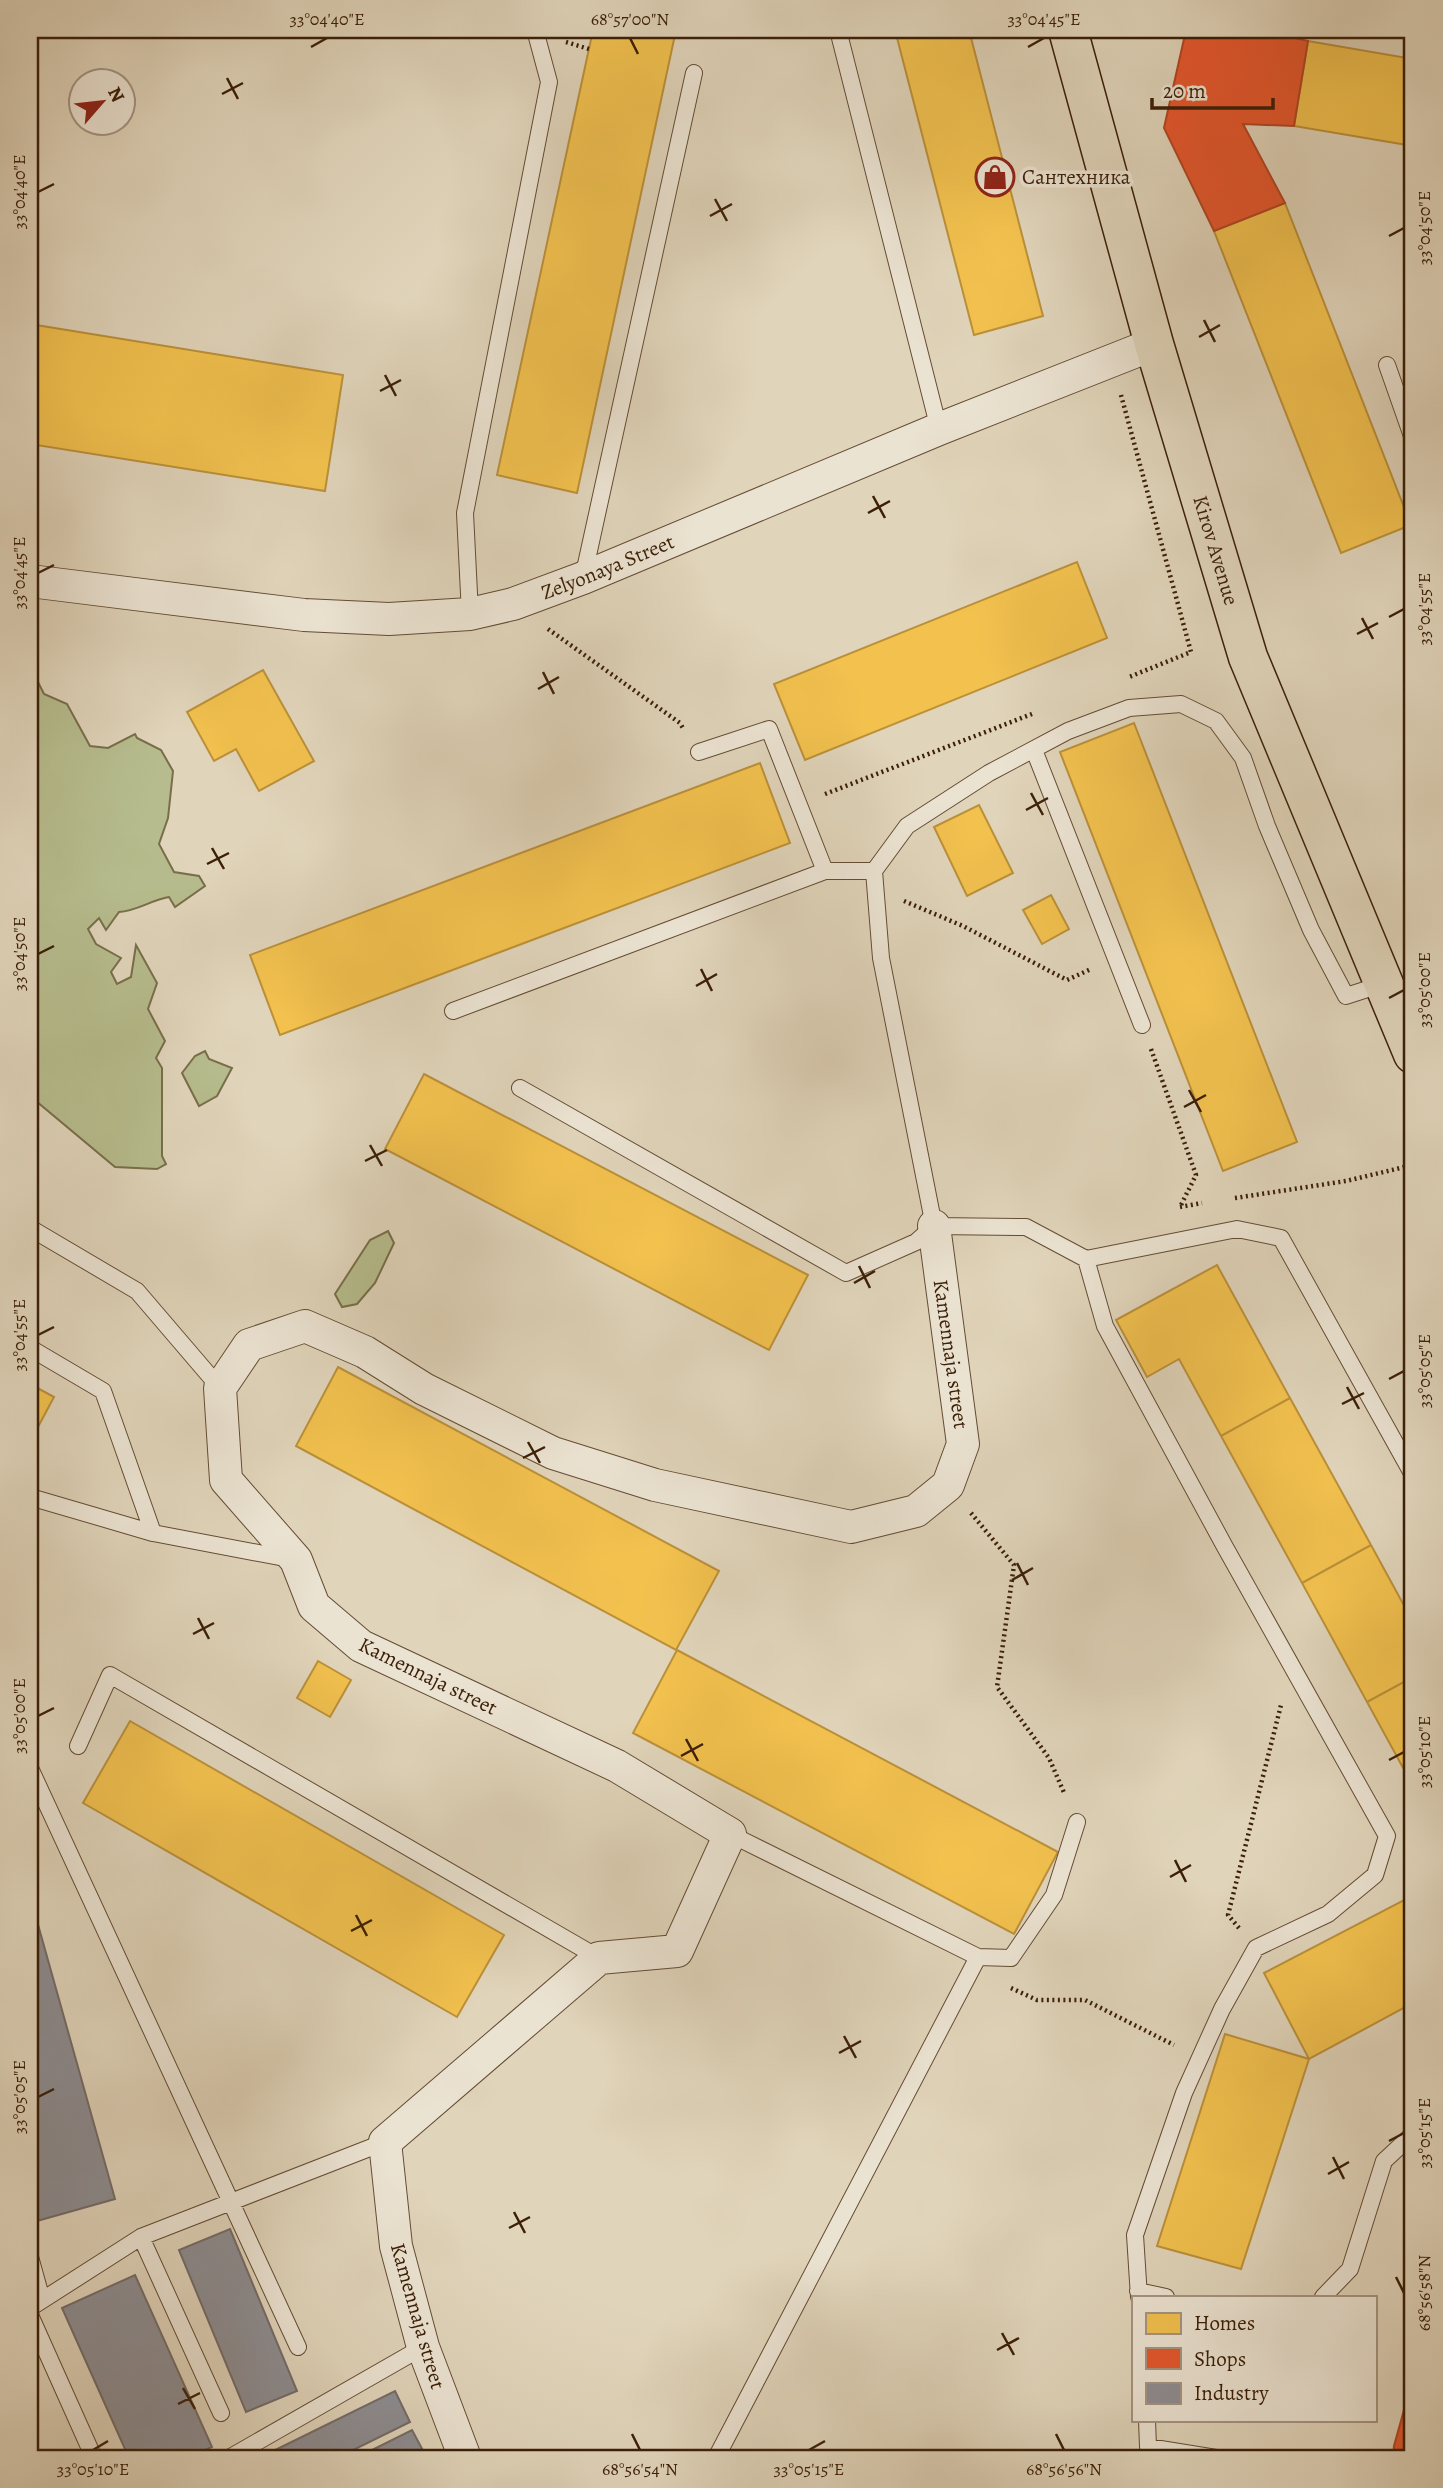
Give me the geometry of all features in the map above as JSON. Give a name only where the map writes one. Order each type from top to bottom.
[{"type":"main road","name":"Kirov Avenue","points":[[1068,30],[1154,344],[1248,657],[1413,1054]]},
{"type":"street","name":"Zelyonaya Street","points":[[30,581],[304,615],[389,619],[470,614],[513,604],[583,578],[939,429],[1154,344]]},
{"type":"street","name":"Kamennaja street","points":[[730,1834],[617,1766],[360,1646],[314,1606],[296,1560],[226,1480],[220,1388],[249,1345],[305,1326],[365,1352],[424,1389],[553,1452],[655,1485],[851,1527],[916,1511],[947,1485],[963,1444],[934,1226]]},
{"type":"street","points":[[385,2142],[599,1958],[677,1951],[730,1834]]},
{"type":"street","name":"Kamennaja street","points":[[385,2142],[396,2246],[423,2347],[465,2458]]},
{"type":"lane","points":[[470,614],[465,513],[549,82],[535,30]]},
{"type":"lane","points":[[838,30],[939,429]]},
{"type":"lane","points":[[583,578],[694,73]]},
{"type":"lane","points":[[1387,365],[1413,439]]},
{"type":"lane","points":[[934,1226],[881,958],[874,871],[907,826],[989,773],[1068,731],[1129,708],[1181,704],[1216,721],[1243,758],[1267,826],[1311,930],[1346,996],[1383,984]]},
{"type":"lane","points":[[699,752],[769,729],[825,871]]},
{"type":"lane","points":[[1034,750],[1142,1025]]},
{"type":"lane","points":[[453,1012],[825,871],[874,871]]},
{"type":"lane","points":[[520,1088],[846,1273],[916,1242],[934,1226],[1026,1227],[1086,1259],[1237,1229],[1281,1238],[1413,1475]]},
{"type":"lane","points":[[30,1228],[136,1291],[220,1388]]},
{"type":"lane","points":[[1086,1259],[1105,1326],[1387,1836],[1375,1875],[1328,1914],[1256,1948],[1222,2009],[1184,2093],[1135,2235],[1139,2294],[1157,2296]]},
{"type":"lane","points":[[30,1348],[103,1391],[153,1533]]},
{"type":"lane","points":[[30,1497],[153,1533],[296,1560]]},
{"type":"lane","points":[[78,1746],[110,1675],[599,1958]]},
{"type":"lane","points":[[30,1768],[298,2347]]},
{"type":"lane","points":[[730,1834],[978,1957],[1011,1958],[1055,1895],[1077,1822]]},
{"type":"lane","points":[[716,2458],[978,1957]]},
{"type":"lane","points":[[1324,2296],[1350,2269],[1384,2161],[1413,2134]]},
{"type":"lane","points":[[30,2257],[36,2304],[141,2237],[385,2142]]},
{"type":"lane","points":[[141,2237],[221,2413]]},
{"type":"lane","points":[[30,2315],[94,2458]]},
{"type":"lane","points":[[229,2458],[423,2347]]},
{"type":"lane","points":[[1147,2422],[1149,2453],[1216,2458]]},
{"type":"path","points":[[1112,360],[1192,652],[1119,681]]},
{"type":"path","points":[[513,604],[680,723]]},
{"type":"path","points":[[799,804],[1034,714]]},
{"type":"path","points":[[902,901],[963,926],[1067,980],[1116,958]]},
{"type":"path","points":[[1142,1025],[1196,1175],[1180,1207],[1206,1203]]},
{"type":"path","points":[[1231,1199],[1346,1181],[1413,1165]]},
{"type":"path","points":[[947,1485],[1014,1565],[997,1687],[1049,1758],[1077,1822]]},
{"type":"path","points":[[1256,1948],[1228,1915],[1291,1664]]},
{"type":"path","points":[[1015,1990],[1037,2000],[1085,2000],[1174,2045]]},
{"type":"green space","points":[[30,666],[44,694],[67,704],[90,746],[108,748],[135,734],[137,738],[161,750],[173,771],[168,818],[159,844],[174,872],[199,876],[205,886],[175,907],[169,897],[162,898],[132,910],[119,912],[106,930],[99,918],[88,929],[96,944],[121,958],[111,972],[117,984],[131,977],[136,945],[157,983],[148,1009],[165,1041],[156,1058],[162,1068],[162,1156],[166,1164],[157,1169],[115,1167],[30,1096]]},
{"type":"green space","points":[[205,1051],[209,1059],[232,1068],[217,1096],[199,1106],[182,1073],[195,1056]]},
{"type":"green space","points":[[388,1231],[394,1243],[375,1283],[357,1304],[342,1307],[335,1294],[370,1240]]},
{"type":"building: Homes","points":[[593,30],[676,30],[577,493],[497,475]]},
{"type":"building: Homes","points":[[895,30],[969,30],[1043,316],[974,335]]},
{"type":"building: Homes","points":[[1308,41],[1413,59],[1413,146],[1294,126]]},
{"type":"building: Homes","points":[[1285,203],[1411,525],[1341,553],[1214,231]]},
{"type":"building: Homes","points":[[30,324],[343,375],[325,491],[30,444]]},
{"type":"building: Homes","points":[[1077,562],[1107,638],[805,760],[774,684]]},
{"type":"building: Homes","points":[[263,670],[314,761],[259,791],[236,749],[214,761],[187,712]]},
{"type":"building: Homes","points":[[1134,723],[1297,1142],[1223,1171],[1060,752]]},
{"type":"building: Homes","points":[[760,763],[790,843],[280,1035],[250,955]]},
{"type":"building: Homes","points":[[979,805],[1013,873],[967,896],[934,827]]},
{"type":"building: Homes","points":[[1051,895],[1069,929],[1042,944],[1023,910]]},
{"type":"building: Homes","points":[[424,1074],[808,1275],[769,1350],[385,1149]]},
{"type":"building: Homes","points":[[1217,1265],[1290,1398],[1221,1436],[1179,1359],[1147,1377],[1116,1320]]},
{"type":"building: Homes","points":[[338,1367],[719,1571],[676,1650],[296,1446]]},
{"type":"building: Homes","points":[[30,1384],[54,1397],[30,1442]]},
{"type":"building: Homes","points":[[1290,1398],[1371,1545],[1302,1583],[1221,1436]]},
{"type":"building: Homes","points":[[1371,1545],[1413,1622],[1413,1677],[1367,1702],[1302,1583]]},
{"type":"building: Homes","points":[[677,1650],[1058,1852],[1014,1934],[633,1733]]},
{"type":"building: Homes","points":[[318,1661],[351,1680],[330,1717],[297,1698]]},
{"type":"building: Homes","points":[[1413,1677],[1413,1786],[1367,1702]]},
{"type":"building: Homes","points":[[130,1721],[504,1935],[457,2017],[83,1803]]},
{"type":"building: Homes","points":[[1406,1899],[1413,1912],[1413,2003],[1309,2059],[1264,1973]]},
{"type":"building: Homes","points":[[1225,2034],[1309,2059],[1241,2269],[1157,2246]]},
{"type":"building: Shops","points":[[1186,30],[1261,30],[1308,41],[1294,126],[1243,124],[1285,203],[1214,231],[1164,128]]},
{"type":"building: Shops","points":[[1404,2410],[1413,2414],[1413,2458],[1393,2458],[1394,2446]]},
{"type":"building: Industry","points":[[30,1896],[115,2199],[37,2221],[30,2196]]},
{"type":"building: Industry","points":[[230,2229],[297,2391],[246,2412],[179,2250]]},
{"type":"building: Industry","points":[[135,2275],[212,2447],[186,2458],[129,2458],[62,2308]]},
{"type":"building: Industry","points":[[395,2391],[410,2422],[337,2458],[259,2458]]},
{"type":"building: Industry","points":[[412,2430],[427,2458],[356,2458]]},
{"type":"place","name":"Сантехника","points":[[995,177]]}]
